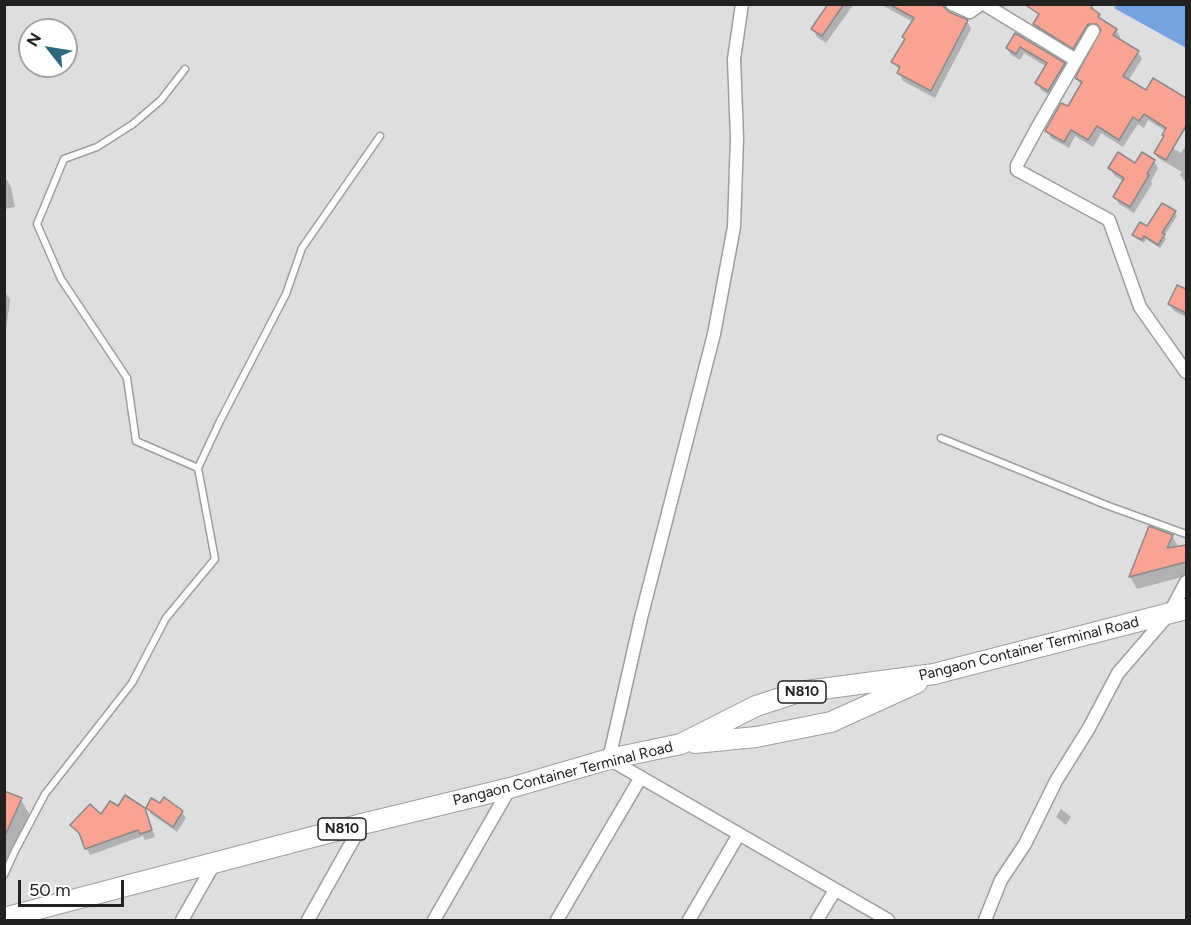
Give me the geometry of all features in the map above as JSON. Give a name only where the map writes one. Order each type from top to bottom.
[{"type":"highway","name":"Pangaon Container Terminal Road","points":[[4,918],[48,914],[214,864],[362,824],[510,788],[609,759],[681,744],[756,706],[799,692],[934,674],[1178,611]]},
{"type":"highway","name":"N810","points":[[681,744],[756,737],[831,722],[934,674]]},
{"type":"street","points":[[742,4],[734,58],[737,138],[734,227],[714,334],[641,618],[609,759],[888,921]]},
{"type":"street","points":[[952,4],[970,12],[982,4],[1076,60]]},
{"type":"street","points":[[1092,31],[1022,155],[1017,170],[1109,220],[1140,308],[1186,372]]},
{"type":"street","points":[[985,921],[1001,880],[1025,844],[1056,781],[1089,728],[1118,673],[1178,611],[1186,582]]},
{"type":"street","points":[[557,921],[641,777]]},
{"type":"street","points":[[434,921],[510,788]]},
{"type":"street","points":[[308,921],[362,824]]},
{"type":"street","points":[[689,921],[739,834]]},
{"type":"street","points":[[182,921],[214,864]]},
{"type":"street","points":[[817,921],[835,890]]},
{"type":"lane","points":[[184,69],[161,100],[133,124],[98,147],[64,159],[38,224],[61,279],[127,378],[136,441],[198,468]]},
{"type":"lane","points":[[4,875],[45,794],[132,683],[166,618],[215,560],[198,468],[286,294],[302,248],[380,136]]},
{"type":"lane","points":[[941,438],[1072,492],[1186,534]]},
{"type":"water","points":[[1116,5],[1186,5],[1186,48],[1114,8]]},
{"type":"building","points":[[828,4],[844,4],[822,36],[811,29]]},
{"type":"building","points":[[889,4],[941,4],[949,12],[968,20],[931,91],[897,73],[900,67],[891,62],[905,39],[902,37],[914,18]]},
{"type":"building","points":[[1024,4],[1093,4],[1091,8],[1100,14],[1098,17],[1117,29],[1113,35],[1139,51],[1123,76],[1146,90],[1153,78],[1186,98],[1186,126],[1166,160],[1154,153],[1166,128],[1144,114],[1139,121],[1133,117],[1119,140],[1097,126],[1088,140],[1071,130],[1064,142],[1045,131],[1061,103],[1068,106],[1082,82],[1075,78],[1101,30],[1097,24],[1088,24],[1073,49],[1033,24],[1039,14]]},
{"type":"building","points":[[1015,33],[1065,63],[1048,91],[1035,83],[1047,63],[1020,47],[1016,54],[1006,48]]},
{"type":"building","points":[[1118,152],[1135,163],[1142,152],[1155,160],[1130,207],[1113,197],[1124,178],[1108,168]]},
{"type":"building","points":[[1162,203],[1176,211],[1162,233],[1165,234],[1158,245],[1144,236],[1142,240],[1132,235],[1140,222],[1147,226]]},
{"type":"building","points":[[1177,285],[1186,289],[1186,313],[1168,304]]},
{"type":"building","points":[[1149,526],[1173,535],[1167,548],[1186,545],[1186,562],[1129,577]]},
{"type":"building","points":[[4,791],[22,798],[4,838]]},
{"type":"building","points":[[125,795],[145,808],[152,830],[140,834],[138,830],[85,849],[79,833],[70,825],[90,804],[101,814],[110,801],[118,806]]},
{"type":"building","points":[[164,797],[183,811],[173,827],[146,808],[151,798],[160,803]]}]
